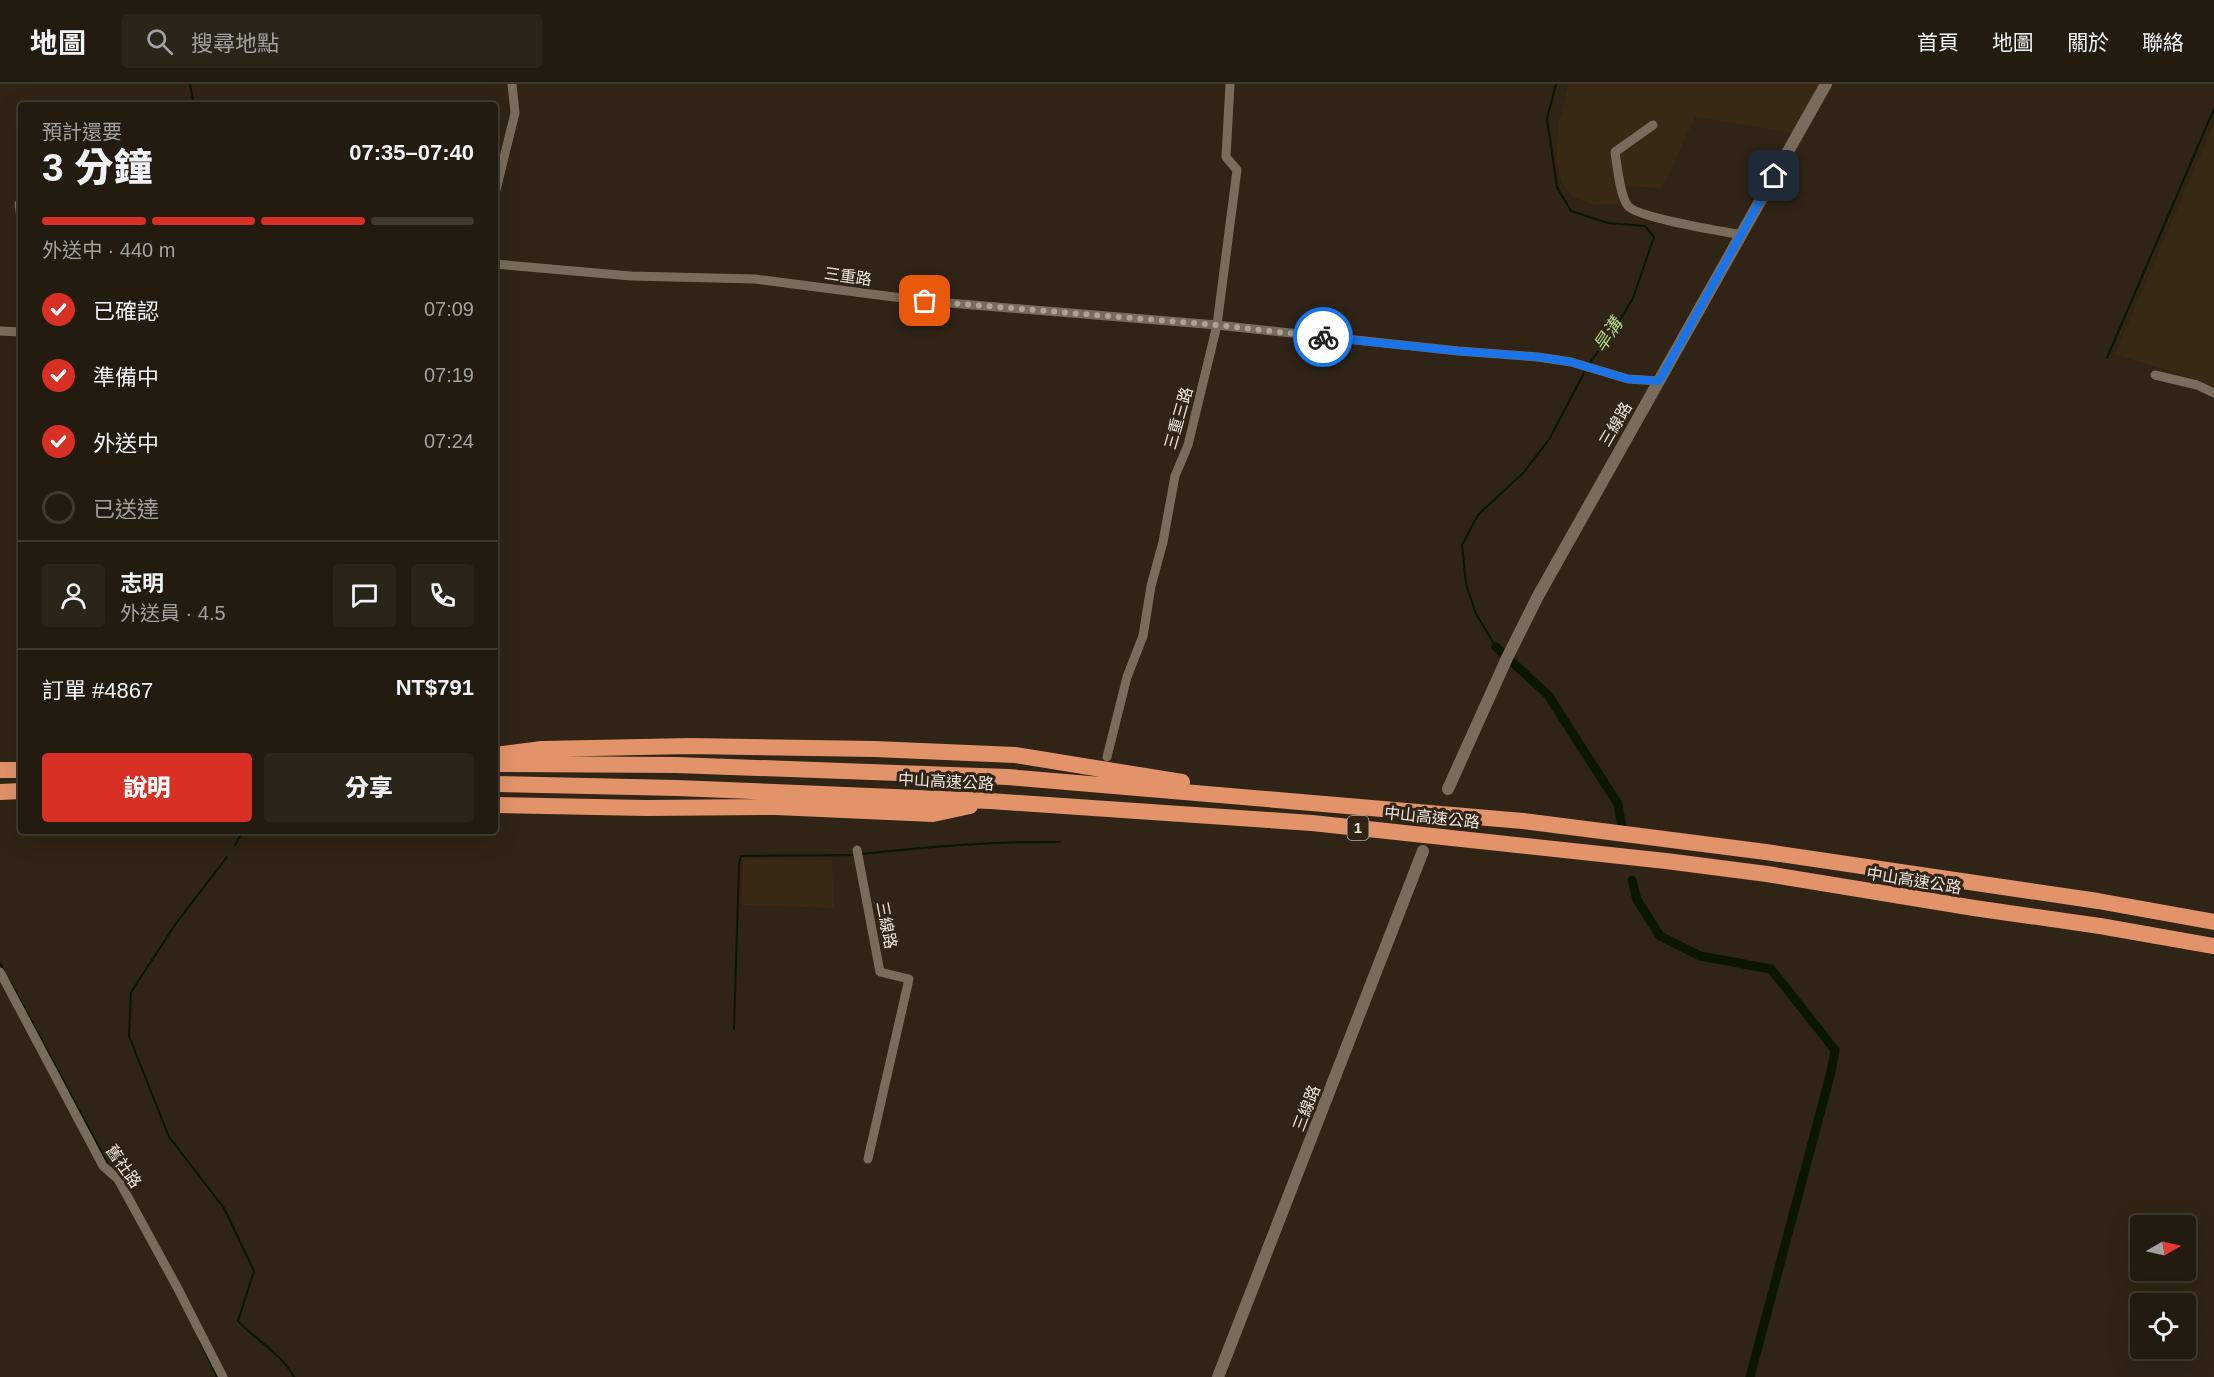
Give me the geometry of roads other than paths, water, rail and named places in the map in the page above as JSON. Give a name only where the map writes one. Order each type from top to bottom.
[{"type":"highway","points":[[498,755],[542,748],[691,746],[875,749],[1015,755],[1241,791],[1356,806]]},
{"type":"highway","name":"中山高速公路","points":[[498,764],[676,765],[1008,777],[1523,821],[1766,852],[2098,901],[2214,922]]},
{"type":"highway","points":[[0,770],[18,770]]},
{"type":"highway","name":"中山高速公路","points":[[498,784],[677,788],[990,801],[1312,823],[1767,874],[2214,946]]},
{"type":"highway","points":[[0,792],[18,791]]},
{"type":"highway","points":[[498,805],[646,808],[776,807],[933,814],[990,801]]},
{"type":"street","points":[[498,182],[515,113],[512,84]]},
{"type":"street","name":"三重三路","points":[[1107,758],[1127,677],[1143,636],[1151,586],[1163,542],[1175,476],[1188,444],[1217,325],[1237,170],[1226,157],[1230,84]]},
{"type":"street","name":"三線路","points":[[1448,789],[1502,668],[1538,596],[1826,84]]},
{"type":"street","points":[[1653,125],[1615,152],[1624,198],[1629,208],[1646,215],[1742,235]]},
{"type":"street","name":"三重路","points":[[498,264],[631,276],[756,279],[925,301],[1217,325],[1458,351],[1538,357],[1571,362],[1628,379],[1659,381]]},
{"type":"street","points":[[0,332],[18,332]]},
{"type":"street","points":[[2155,375],[2197,385],[2214,393]]},
{"type":"street","name":"三線路","points":[[857,850],[880,972],[909,979],[868,1159]]},
{"type":"street","name":"三線路","points":[[1218,1377],[1423,851]]},
{"type":"street","name":"舊社路","points":[[0,972],[103,1166],[118,1179],[124,1189],[223,1377]]},
{"type":"waterway","points":[[190,84],[193,102]]},
{"type":"waterway","name":"旱溝","points":[[1556,84],[1547,119],[1557,187],[1571,211],[1608,223],[1645,226],[1654,237],[1633,298],[1589,364]]},
{"type":"waterway","points":[[2107,358],[2214,109]]},
{"type":"waterway","name":"旱溝","points":[[1496,647],[1476,614],[1466,584],[1462,545],[1478,515],[1524,472],[1550,438],[1586,369]]},
{"type":"waterway","points":[[1496,647],[1548,695],[1618,804],[1622,828]]},
{"type":"waterway","points":[[235,845],[241,834]]},
{"type":"waterway","points":[[862,854],[961,845],[1060,842]]},
{"type":"waterway","points":[[734,1029],[741,856],[857,855]]},
{"type":"waterway","points":[[227,857],[177,922],[131,992],[129,1036],[169,1137],[224,1208],[254,1271],[238,1321],[276,1354],[294,1377]]},
{"type":"waterway","points":[[1632,880],[1637,900],[1660,936],[1700,956],[1771,969],[1835,1050],[1750,1377]]},
{"type":"waterway","points":[[0,963],[4,970]]},
{"type":"waterway","points":[[11,983],[109,1166]]},
{"type":"waterway","points":[[199,1339],[217,1377]]}]
